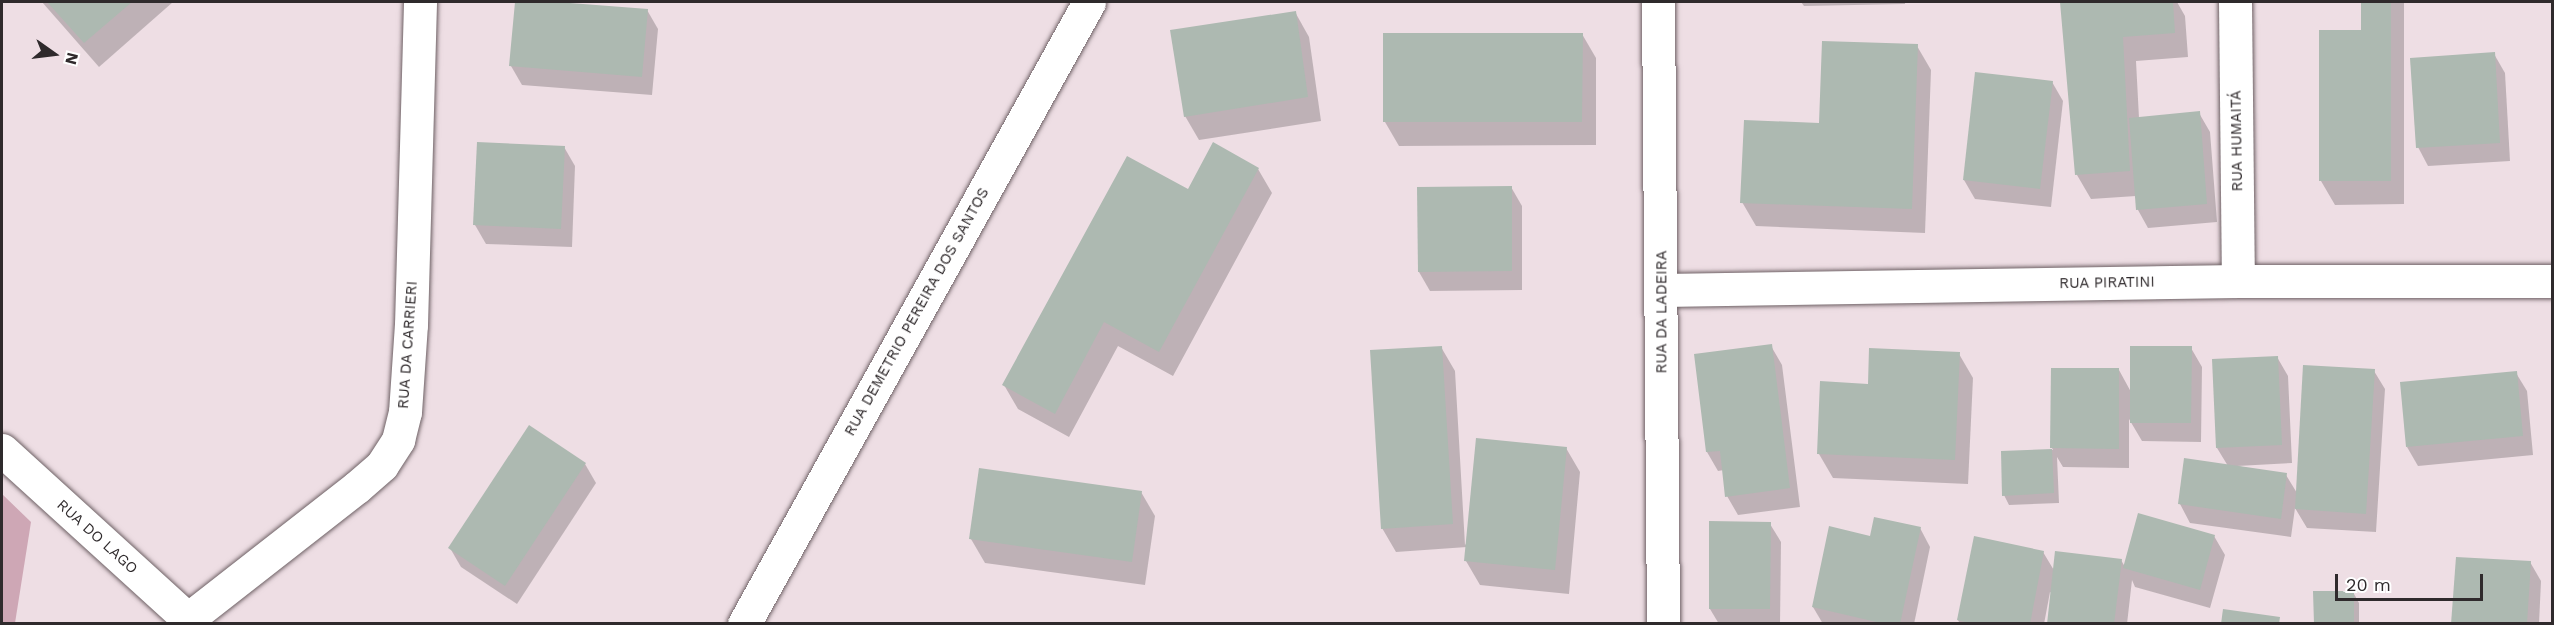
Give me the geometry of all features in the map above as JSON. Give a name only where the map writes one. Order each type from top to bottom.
[{"type":"street","name":"RUA DA CARRIERI","points":[[188,622],[357,487],[382,465],[398,440],[405,412],[411,325],[420,2]]},
{"type":"street","name":"RUA DEMETRIO PEREIRA DOS SANTOS","points":[[744,624],[1089,2]]},
{"type":"street","name":"RUA DA LADEIRA","points":[[1658,2],[1663,624]]},
{"type":"street","name":"RUA HUMAITÁ","points":[[2235,2],[2238,281]]},
{"type":"street","name":"RUA PIRATINI","points":[[1662,290],[2238,281],[2553,281]]},
{"type":"street","name":"RUA DO LAGO","points":[[2,450],[188,622]]},
{"type":"shaded area","points":[[2,494],[31,522],[15,623],[2,623]]},
{"type":"building","points":[[47,2],[132,2],[84,43]]},
{"type":"building","points":[[515,2],[557,2],[648,9],[642,77],[509,66]]},
{"type":"building","points":[[2060,2],[2173,2],[2175,33],[2123,37],[2130,171],[2075,175]]},
{"type":"building","points":[[2361,2],[2391,2],[2391,181],[2319,181],[2319,30],[2361,30]]},
{"type":"building","points":[[1296,11],[1308,97],[1184,117],[1170,30]]},
{"type":"building","points":[[1383,33],[1583,33],[1582,122],[1383,122]]},
{"type":"building","points":[[1822,41],[1918,44],[1912,209],[1740,203],[1744,120],[1819,123]]},
{"type":"building","points":[[2495,52],[2500,143],[2416,148],[2410,58]]},
{"type":"building","points":[[1975,72],[2053,81],[2040,189],[1963,180]]},
{"type":"building","points":[[2200,111],[2207,204],[2136,210],[2129,118]]},
{"type":"building","points":[[477,142],[565,146],[561,229],[473,225]]},
{"type":"building","points":[[1213,142],[1259,168],[1159,352],[1104,322],[1055,414],[1002,385],[1127,156],[1188,189]]},
{"type":"building","points":[[1512,186],[1512,271],[1418,272],[1417,187]]},
{"type":"building","points":[[1772,344],[1790,488],[1725,497],[1720,451],[1706,452],[1694,354]]},
{"type":"building","points":[[1442,346],[1453,524],[1381,529],[1370,350]]},
{"type":"building","points":[[2130,346],[2192,346],[2191,423],[2130,423]]},
{"type":"building","points":[[1869,348],[1960,352],[1955,460],[1817,454],[1820,381],[1868,384]]},
{"type":"building","points":[[2278,356],[2282,445],[2216,448],[2212,359]]},
{"type":"building","points":[[2303,365],[2375,369],[2366,514],[2295,509]]},
{"type":"building","points":[[2051,368],[2119,368],[2119,449],[2050,448]]},
{"type":"building","points":[[2517,371],[2523,436],[2406,447],[2400,382]]},
{"type":"building","points":[[529,425],[586,463],[505,586],[448,548]]},
{"type":"building","points":[[1476,438],[1567,447],[1555,570],[1464,561]]},
{"type":"building","points":[[2052,449],[2054,493],[2002,496],[2001,451]]},
{"type":"building","points":[[2184,458],[2287,473],[2281,519],[2178,504]]},
{"type":"building","points":[[979,468],[1142,491],[1132,562],[969,539]]},
{"type":"building","points":[[2138,513],[2215,535],[2200,590],[2123,568]]},
{"type":"building","points":[[1874,517],[1921,527],[1900,624],[1885,624],[1812,607],[1829,526],[1870,536]]},
{"type":"building","points":[[1709,521],[1771,522],[1770,609],[1709,609]]},
{"type":"building","points":[[1974,536],[2044,551],[2030,624],[1973,624],[1957,620]]},
{"type":"building","points":[[2055,551],[2122,559],[2114,624],[2047,624]]},
{"type":"building","points":[[2456,557],[2531,561],[2527,624],[2451,624]]},
{"type":"building","points":[[2313,591],[2354,591],[2354,624],[2314,624]]},
{"type":"building","points":[[2223,609],[2280,617],[2279,624],[2221,624]]}]
